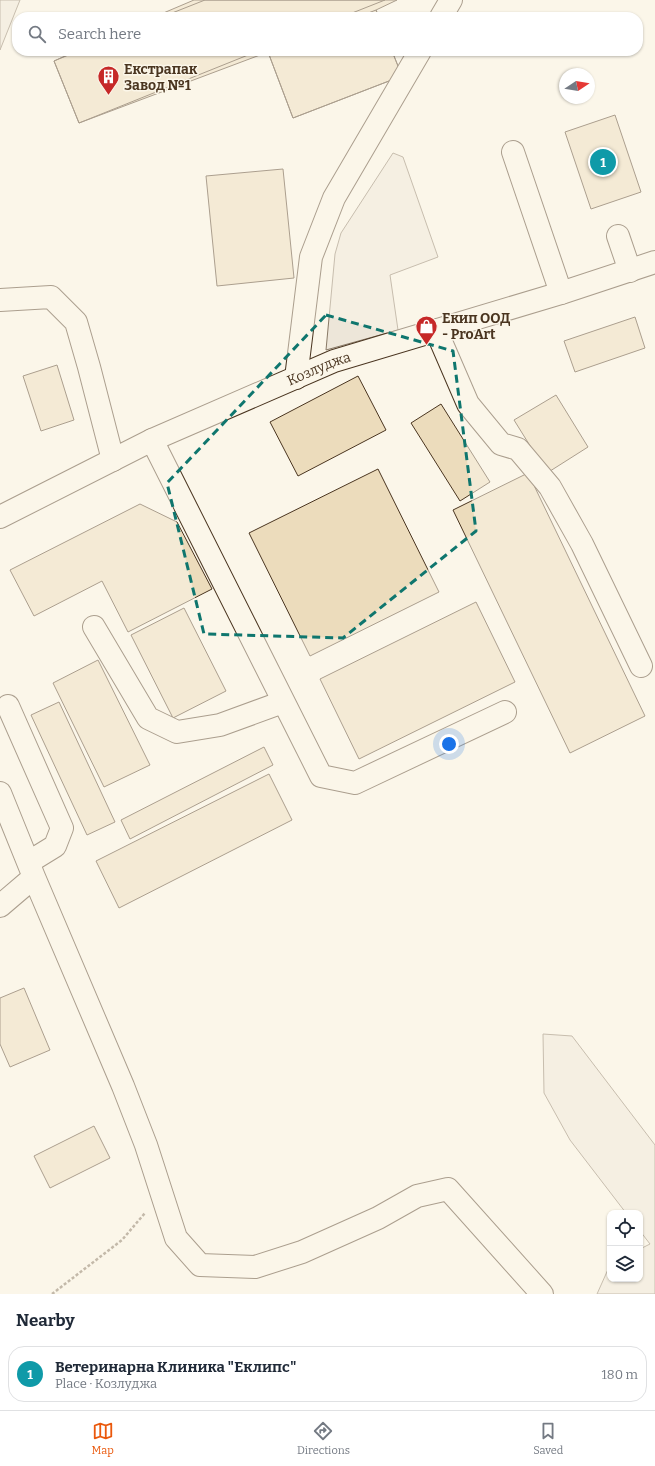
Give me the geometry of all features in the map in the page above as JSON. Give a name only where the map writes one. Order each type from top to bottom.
[{"type":"main road","points":[[443,12],[450,0]]},
{"type":"main road","points":[[296,378],[311,257],[334,198],[417,56]]},
{"type":"main road","points":[[513,152],[561,293]]},
{"type":"main road","points":[[618,236],[630,271]]},
{"type":"main road","name":"Козлуджа","points":[[0,517],[152,440],[334,361],[561,293],[655,262]]},
{"type":"main road","points":[[0,300],[51,297],[76,322],[113,460]]},
{"type":"main road","points":[[436,330],[468,404],[501,444],[518,449],[550,486],[582,544],[641,666]]},
{"type":"main road","points":[[152,440],[321,776],[355,783],[505,712]]},
{"type":"main road","points":[[94,627],[148,718],[177,732],[220,725],[283,702]]},
{"type":"main road","points":[[0,906],[31,870],[55,846],[62,828],[8,706]]},
{"type":"main road","points":[[0,793],[31,870],[124,1086],[146,1145],[176,1238],[200,1265],[255,1267],[302,1252],[378,1218],[417,1196],[448,1189],[542,1294]]},
{"type":"path","points":[[52,1294],[122,1240],[162,1194]]},
{"type":"highlighted area","points":[[326,315],[453,351],[476,531],[343,638],[204,634],[167,483]]},
{"type":"shaded area","points":[[0,0],[20,0],[15,12],[12,12],[12,20],[0,50]]},
{"type":"shaded area","points":[[393,153],[403,157],[438,257],[390,275],[398,330],[326,350],[335,254],[341,233]]},
{"type":"shaded area","points":[[543,1034],[572,1036],[655,1145],[655,1294],[597,1294],[607,1272],[607,1282],[643,1282],[643,1248],[650,1244],[643,1235],[643,1210],[624,1210],[570,1140],[544,1093]]},
{"type":"building","points":[[194,0],[397,0],[376,10],[377,12],[166,12]]},
{"type":"building","points":[[205,0],[385,0],[355,12],[175,12]]},
{"type":"building","name":"Екстрапак Завод №1","points":[[65,56],[257,56],[79,123],[54,61]]},
{"type":"building","points":[[66,56],[246,56],[79,123],[54,61]]},
{"type":"building","name":"Екстрапак Завод №1","points":[[270,56],[394,56],[402,76],[293,118]]},
{"type":"building","points":[[270,56],[394,56],[402,76],[293,118]]},
{"type":"building","points":[[615,115],[641,192],[591,209],[565,132]]},
{"type":"building","points":[[283,169],[294,278],[217,286],[206,176]]},
{"type":"building","points":[[635,317],[645,348],[575,372],[564,341]]},
{"type":"building","points":[[57,365],[74,420],[41,431],[23,376]]},
{"type":"building","points":[[358,376],[386,430],[298,476],[270,422]]},
{"type":"building","points":[[556,395],[588,447],[547,473],[514,420]]},
{"type":"building","points":[[441,404],[490,482],[460,501],[411,423]]},
{"type":"building","points":[[378,469],[439,592],[310,656],[249,533]]},
{"type":"building","points":[[528,473],[645,716],[570,753],[453,510]]},
{"type":"building","points":[[140,504],[177,522],[212,589],[128,632],[102,581],[34,616],[10,570]]},
{"type":"building","points":[[476,602],[515,682],[359,759],[320,679]]},
{"type":"building","points":[[184,608],[226,691],[173,718],[131,635]]},
{"type":"building","points":[[98,660],[150,765],[104,787],[53,683]]},
{"type":"building","points":[[59,702],[115,822],[87,835],[31,715]]},
{"type":"building","points":[[264,747],[273,765],[130,839],[121,820]]},
{"type":"building","points":[[269,774],[292,820],[119,908],[96,861]]},
{"type":"building","points":[[24,988],[50,1050],[10,1067],[0,1044],[0,998]]},
{"type":"building","points":[[94,1126],[110,1158],[50,1188],[34,1156]]},
{"type":"place","name":"Екстрапак Завод №1","points":[[108,96]]},
{"type":"place","name":"Ветеринарна Клиника \"Еклипс\"","points":[[603,162]]},
{"type":"place","name":"Екип ООД - ProArt","points":[[426,346]]}]
